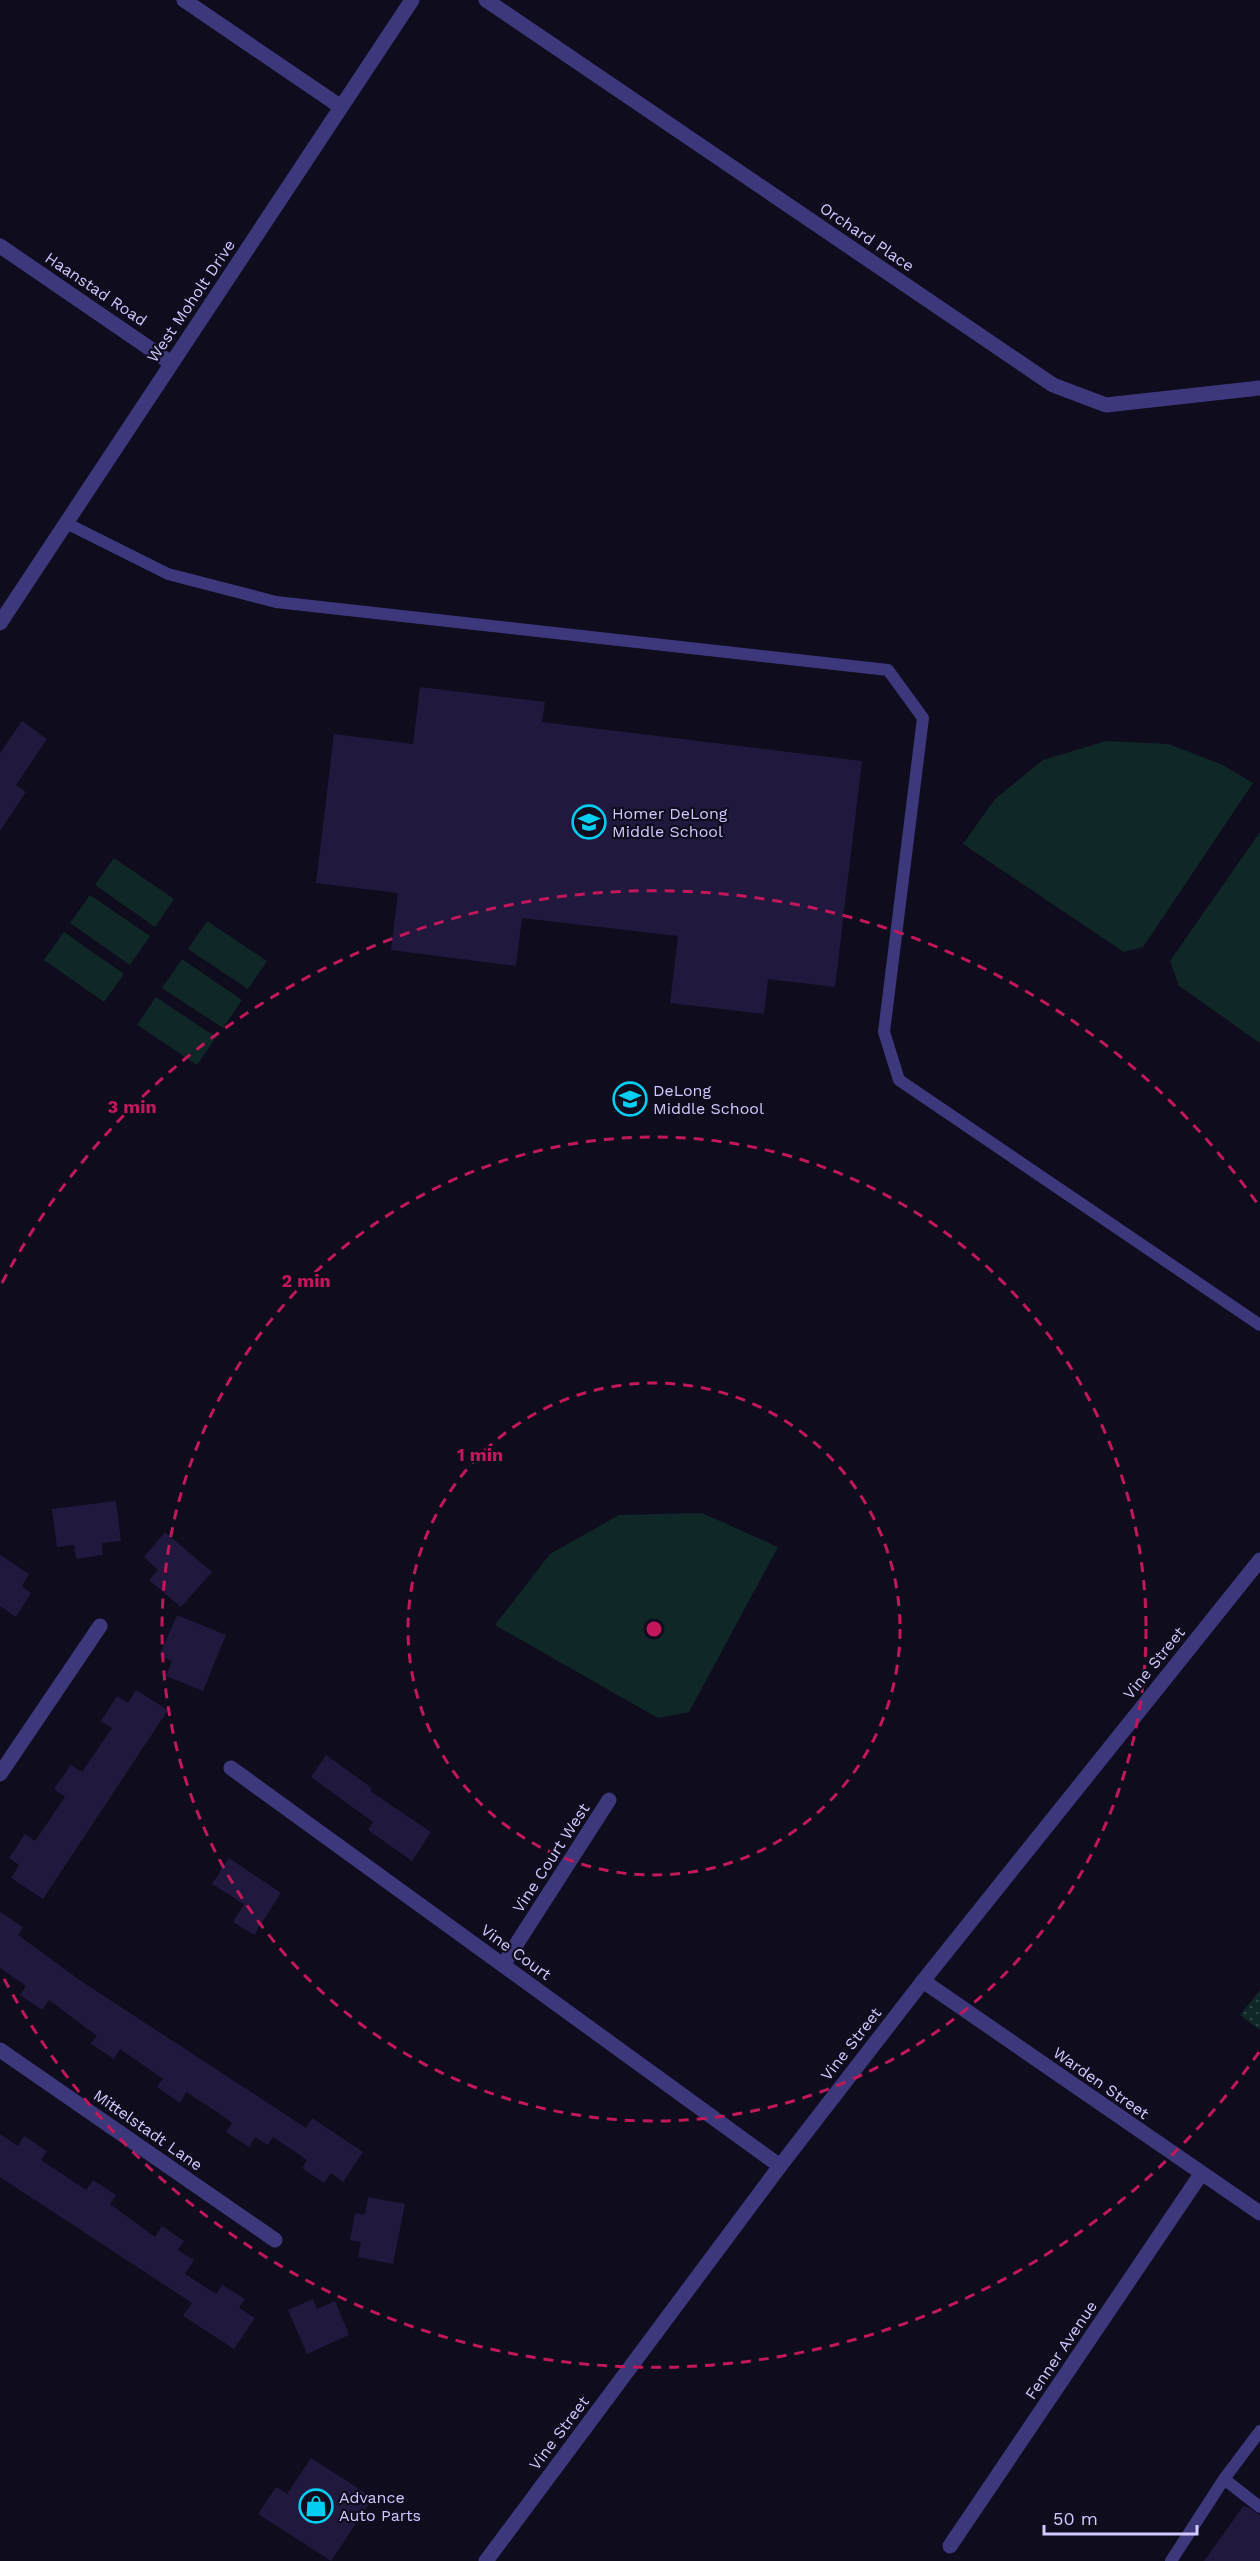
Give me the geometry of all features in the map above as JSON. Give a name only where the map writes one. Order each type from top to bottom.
[{"type":"street","points":[[184,0],[341,107]]},
{"type":"street","name":"West Moholt Drive","points":[[0,623],[412,0]]},
{"type":"street","name":"Orchard Place","points":[[486,0],[1053,385],[1106,405],[1260,388]]},
{"type":"street","name":"Haanstad Road","points":[[0,246],[171,363]]},
{"type":"street","name":"Vine Street","points":[[486,2561],[780,2166],[922,1981],[1260,1560]]},
{"type":"street","points":[[0,1774],[100,1626]]},
{"type":"street","name":"Vine Court","points":[[231,1768],[780,2166]]},
{"type":"street","name":"Vine Court West","points":[[503,1965],[609,1800]]},
{"type":"street","name":"Warden Street","points":[[922,1981],[1260,2213]]},
{"type":"street","name":"Mittelstadt Lane","points":[[0,2050],[275,2240]]},
{"type":"street","name":"Fenner Avenue","points":[[950,2546],[1201,2174]]},
{"type":"lane","points":[[66,523],[168,573],[276,602],[888,670],[923,718],[885,1032],[899,1080],[1260,1325]]},
{"type":"lane","points":[[1171,2561],[1224,2479],[1260,2431]]},
{"type":"lane","points":[[1224,2479],[1260,2507]]},
{"type":"green space","points":[[1106,741],[1168,744],[1221,764],[1253,783],[1143,947],[1124,952],[963,844],[995,799],[1043,760]]},
{"type":"green space","points":[[1260,832],[1260,1043],[1179,986],[1170,961]]},
{"type":"green space","points":[[114,858],[174,899],[155,927],[95,885]]},
{"type":"green space","points":[[90,895],[150,936],[130,965],[70,923]]},
{"type":"green space","points":[[207,921],[267,961],[248,989],[188,949]]},
{"type":"green space","points":[[64,932],[124,974],[104,1002],[44,960]]},
{"type":"green space","points":[[182,959],[242,1000],[223,1028],[162,988]]},
{"type":"green space","points":[[156,997],[216,1037],[197,1065],[137,1025]]},
{"type":"green space","points":[[702,1513],[778,1547],[689,1712],[658,1718],[495,1625],[550,1554],[619,1515]]},
{"type":"green space","points":[[1260,1990],[1260,2030],[1240,2015]]},
{"type":"building","name":"Homer DeLong Middle School","points":[[420,687],[545,702],[542,722],[862,761],[835,987],[768,979],[764,1014],[670,1003],[678,936],[522,918],[516,966],[391,950],[398,893],[316,883],[334,734],[413,744]]},
{"type":"building","points":[[22,721],[47,739],[16,785],[26,792],[0,831],[0,753]]},
{"type":"building","points":[[116,1501],[121,1541],[102,1543],[103,1555],[76,1559],[74,1545],[57,1547],[52,1509]]},
{"type":"building","points":[[165,1532],[212,1572],[181,1607],[149,1580],[158,1570],[144,1557]]},
{"type":"building","points":[[0,1555],[29,1574],[22,1586],[31,1593],[16,1617],[0,1606]]},
{"type":"building","points":[[177,1615],[226,1635],[203,1691],[166,1676],[172,1661],[159,1656]]},
{"type":"building","points":[[136,1690],[168,1710],[43,1899],[11,1878],[19,1865],[9,1858],[25,1834],[35,1841],[65,1797],[54,1789],[71,1765],[82,1772],[112,1728],[101,1721],[117,1696],[128,1703]]},
{"type":"building","points":[[326,1755],[372,1788],[370,1791],[431,1832],[412,1861],[368,1830],[373,1822],[311,1777]]},
{"type":"building","points":[[229,1858],[281,1893],[254,1935],[233,1922],[244,1904],[212,1884]]},
{"type":"building","points":[[0,1912],[23,1927],[18,1935],[81,1981],[306,2128],[312,2118],[363,2152],[343,2182],[331,2173],[324,2183],[302,2168],[307,2160],[273,2137],[268,2145],[255,2137],[249,2147],[226,2132],[232,2123],[217,2112],[186,2092],[180,2103],[157,2087],[163,2079],[120,2049],[114,2059],[91,2044],[97,2036],[49,2000],[42,2010],[20,1995],[26,1986],[0,1968]]},
{"type":"building","points":[[0,2134],[18,2146],[24,2136],[47,2151],[41,2160],[86,2190],[93,2180],[116,2195],[110,2204],[155,2237],[162,2226],[184,2241],[178,2250],[194,2260],[185,2274],[216,2294],[222,2285],[245,2299],[239,2308],[255,2318],[234,2349],[183,2316],[192,2303],[0,2177]]},
{"type":"building","points":[[368,2197],[405,2204],[393,2264],[358,2257],[361,2242],[350,2240],[355,2213],[365,2215]]},
{"type":"building","points":[[313,2299],[317,2309],[335,2301],[349,2335],[307,2354],[288,2310]]},
{"type":"building","name":"Advance Auto Parts","points":[[311,2458],[373,2498],[331,2561],[258,2514],[276,2487],[287,2494]]},
{"type":"building","points":[[1244,2505],[1260,2515],[1260,2561],[1204,2561]]},
{"type":"place","name":"Homer DeLong Middle School","points":[[589,822]]},
{"type":"place","name":"DeLong Middle School","points":[[630,1099]]},
{"type":"place","name":"Advance Auto Parts","points":[[316,2506]]}]
